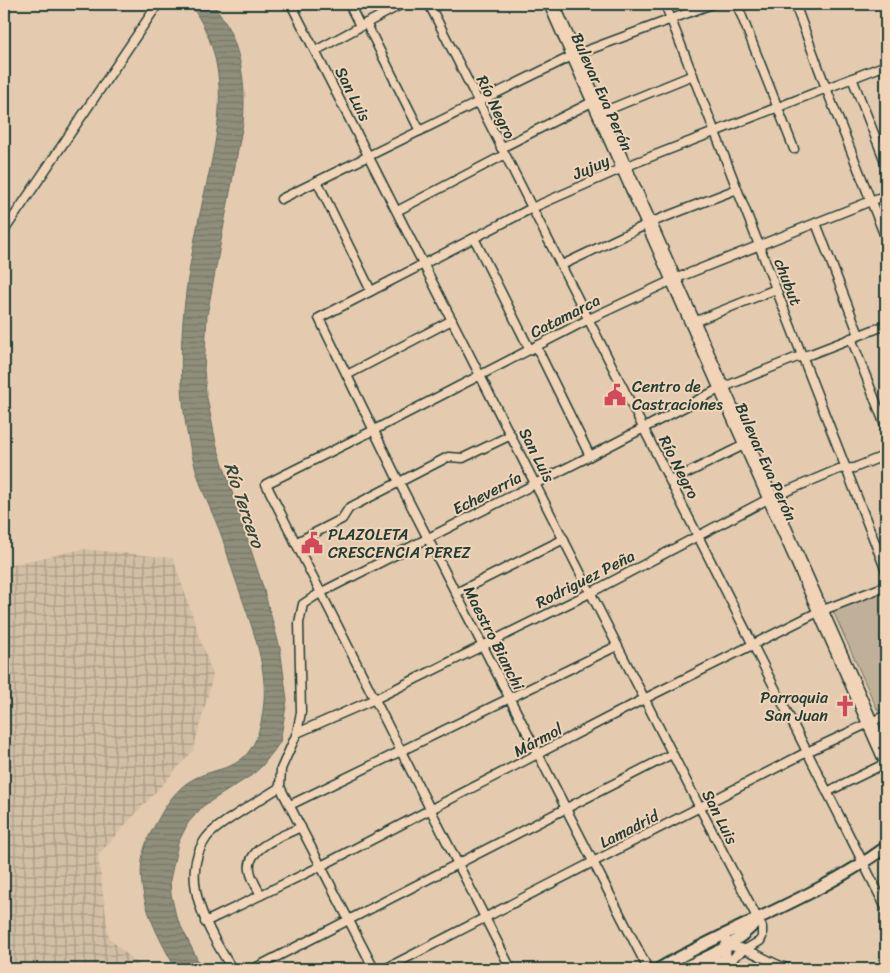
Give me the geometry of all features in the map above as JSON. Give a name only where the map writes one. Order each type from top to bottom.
[{"type":"main road","points":[[864,864],[886,847]]},
{"type":"main road","points":[[658,969],[864,864],[886,857]]},
{"type":"main road","points":[[680,969],[698,962],[726,946],[746,932],[757,920]]},
{"type":"main road","points":[[728,967],[726,946],[728,937],[739,930],[744,924]]},
{"type":"street","points":[[4,231],[158,4]]},
{"type":"street","name":"San Luis","points":[[291,4],[757,920]]},
{"type":"street","points":[[349,4],[363,25],[420,131]]},
{"type":"street","points":[[315,51],[402,4]]},
{"type":"street","name":"Río Negro","points":[[429,4],[886,908]]},
{"type":"street","name":"Bulevar Eva Perón","points":[[548,4],[574,55],[674,279],[870,721],[886,765]]},
{"type":"street","name":"Bulevar Eva Perón","points":[[555,4],[592,102],[600,113]]},
{"type":"street","name":"chubut","points":[[665,4],[886,571]]},
{"type":"street","points":[[281,199],[574,55],[712,4]]},
{"type":"street","points":[[737,4],[794,149]]},
{"type":"street","points":[[795,4],[886,239]]},
{"type":"street","name":"Jujuy","points":[[319,318],[532,208],[624,167],[776,106],[886,65]]},
{"type":"street","points":[[600,113],[693,75]]},
{"type":"street","points":[[852,78],[886,164]]},
{"type":"street","points":[[397,211],[592,102]]},
{"type":"street","points":[[317,181],[371,291]]},
{"type":"street","points":[[562,265],[649,224],[737,189]]},
{"type":"street","name":"Catamarca","points":[[295,543],[266,484],[589,319],[674,279],[886,195]]},
{"type":"street","points":[[816,223],[886,428]]},
{"type":"street","points":[[474,238],[590,456]]},
{"type":"street","name":"Bulevar Eva Perón","points":[[674,279],[696,321],[744,445],[771,498]]},
{"type":"street","points":[[696,321],[776,289]]},
{"type":"street","name":"Maestro Bianchi","points":[[319,318],[399,482],[592,863],[648,969]]},
{"type":"street","points":[[347,374],[452,320]]},
{"type":"street","name":"Echeverría","points":[[280,787],[282,769],[297,733],[301,712],[299,623],[300,610],[303,604],[320,593],[722,388],[886,325]]},
{"type":"street","points":[[511,435],[463,458],[448,457],[349,508],[342,519],[295,543],[511,969]]},
{"type":"street","points":[[671,481],[744,445]]},
{"type":"street","name":"Rodriguez Peña","points":[[297,733],[374,698],[590,593],[771,498],[839,469],[854,468],[886,455]]},
{"type":"street","points":[[456,593],[564,539]]},
{"type":"street","name":"Mármol","points":[[205,922],[431,811],[644,699],[754,644],[821,611],[886,586]]},
{"type":"street","points":[[290,806],[617,646]]},
{"type":"street","name":"Lamadrid","points":[[385,969],[807,752],[886,715]]},
{"type":"street","name":"Bulevar Eva Perón","points":[[870,721],[886,751]]},
{"type":"street","points":[[253,969],[672,754]]},
{"type":"street","points":[[827,792],[886,765]]},
{"type":"street","points":[[232,969],[205,922],[200,908],[196,884],[197,861],[203,845],[213,831],[280,787],[374,969]]},
{"type":"street","points":[[261,895],[250,872],[251,860],[256,851],[301,827]]},
{"type":"street","points":[[698,962],[720,960],[728,967],[736,955],[757,944],[762,937],[762,927],[757,920]]},
{"type":"street","points":[[726,946],[747,949],[774,964],[789,969]]},
{"type":"shaded area","points":[[190,4],[213,4],[230,31],[240,60],[244,91],[243,123],[207,315],[204,370],[206,393],[216,443],[263,587],[280,648],[287,700],[280,742],[273,752],[252,775],[203,806],[188,823],[178,843],[170,880],[171,894],[176,916],[202,969],[176,969],[154,927],[144,897],[141,866],[145,846],[163,811],[185,784],[195,778],[238,762],[250,750],[260,727],[264,695],[262,665],[255,635],[222,537],[199,481],[185,418],[181,366],[184,308],[192,252],[215,145],[219,88],[215,60],[206,32]]},
{"type":"shaded area","points":[[83,549],[173,558],[213,676],[193,751],[98,855],[109,938],[143,969],[4,969],[4,566]]},
{"type":"shaded area","points":[[886,590],[886,708],[878,711],[833,611]]},
{"type":"place","name":"Centro de Castraciones","points":[[615,395]]},
{"type":"place","name":"PLAZOLETA CRESCENCIA PEREZ","points":[[312,543]]},
{"type":"place","name":"Parroquia San Juan","points":[[845,706]]},
{"type":"water label","name":"Río Tercero","points":[[244,505]]}]
